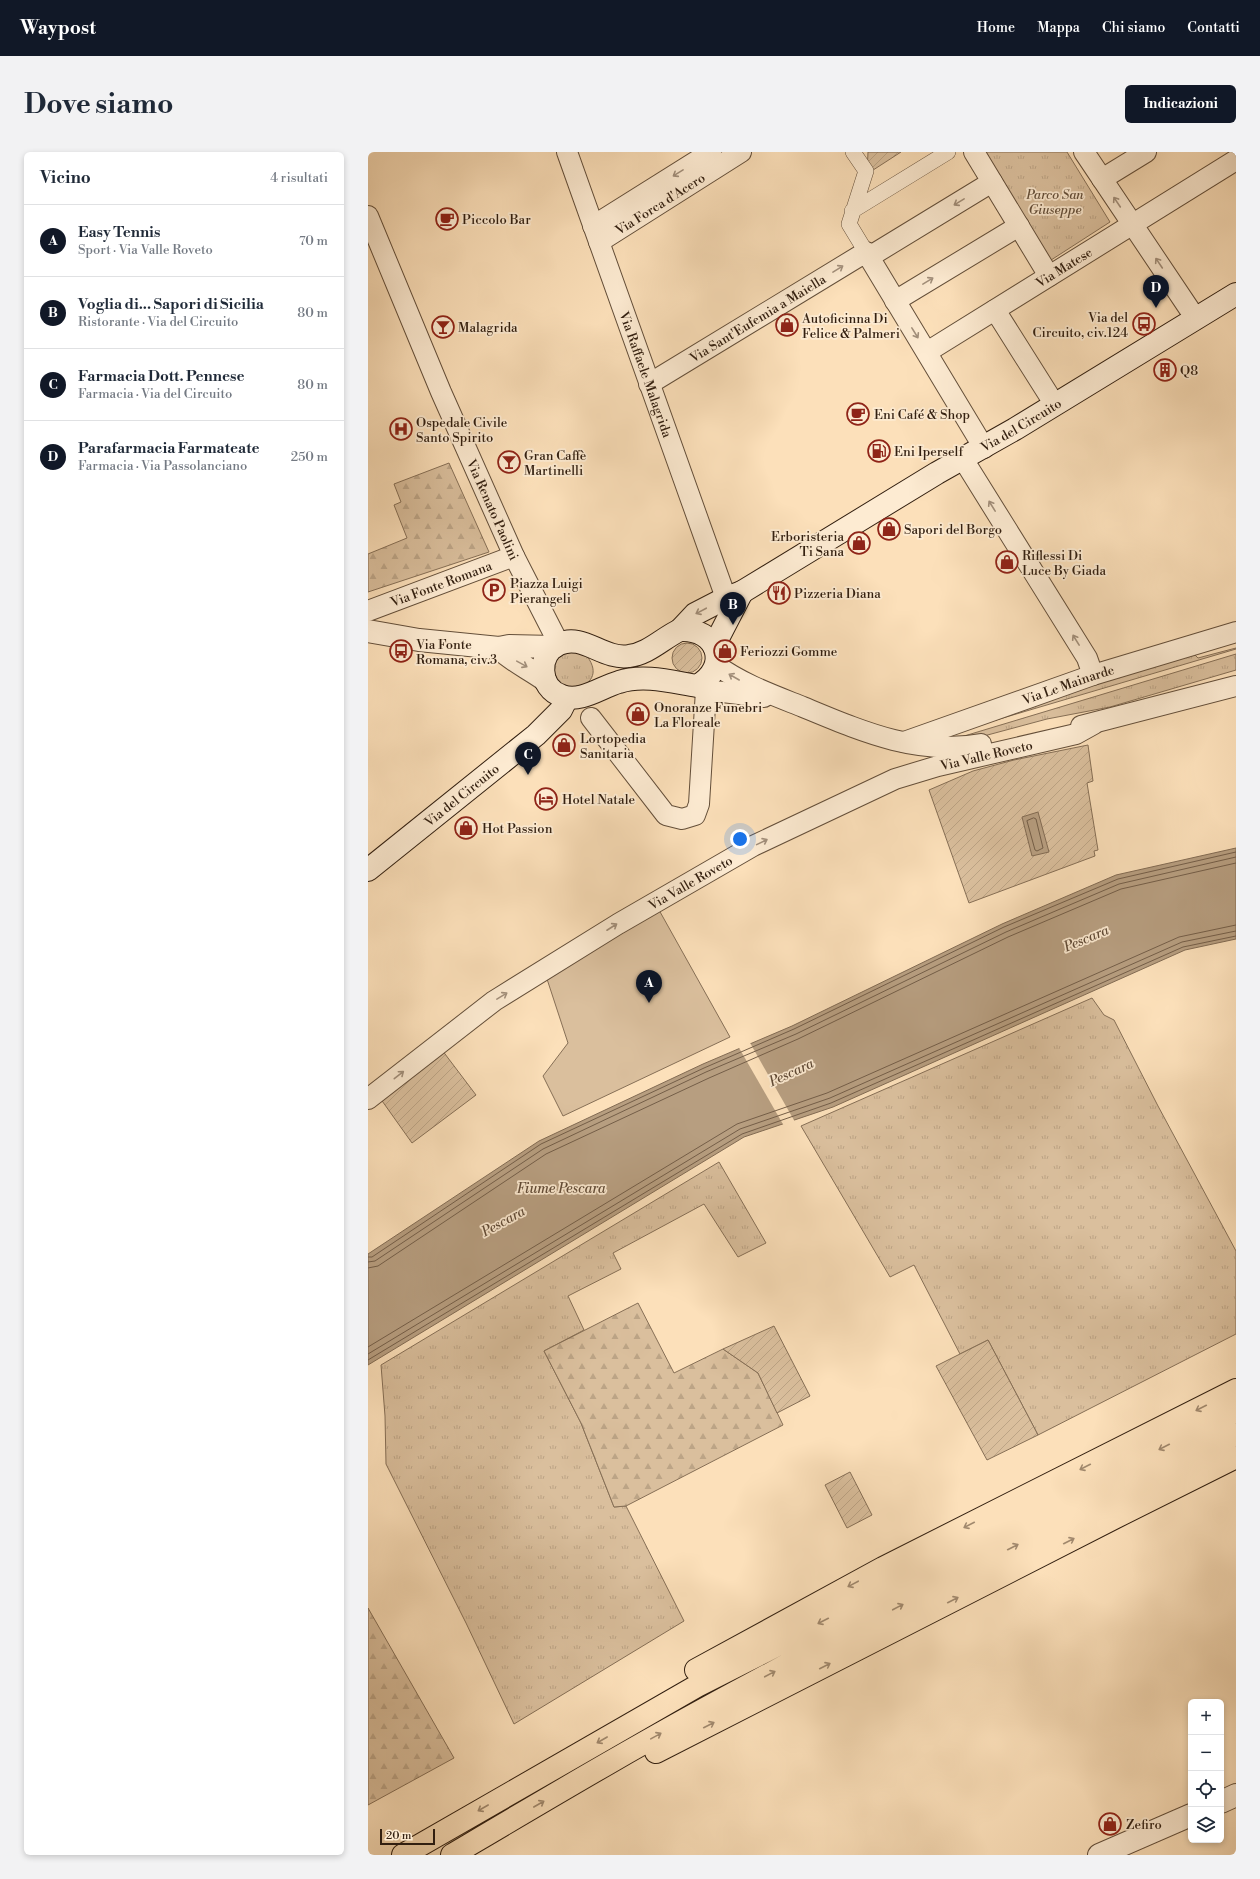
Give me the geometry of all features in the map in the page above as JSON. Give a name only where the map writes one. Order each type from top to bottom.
[{"type":"highway","points":[[517,1788],[565,1744],[662,1688],[883,1568],[1236,1390]]},
{"type":"highway","points":[[403,1855],[696,1686],[1236,1411]]},
{"type":"highway","points":[[452,1855],[622,1756],[743,1688],[1236,1434]]},
{"type":"highway","points":[[622,1756],[646,1758],[1109,1520],[1236,1457]]},
{"type":"main road","name":"Via del Circuito","points":[[680,630],[695,614],[734,595],[937,473],[984,448],[1236,294]]},
{"type":"main road","points":[[499,648],[507,656],[529,668],[545,680],[550,689],[558,695],[577,696],[618,682],[632,679],[654,680],[702,688],[711,676],[715,655],[734,595]]},
{"type":"main road","points":[[372,633],[419,640],[499,648],[509,646],[556,646],[572,641],[580,642],[618,657],[630,656],[646,651],[680,630],[693,630],[704,634],[715,655]]},
{"type":"main road","points":[[545,680],[544,662],[556,646]]},
{"type":"main road","points":[[577,696],[594,689],[601,672],[600,664],[592,648]]},
{"type":"main road","name":"Via del Circuito","points":[[368,870],[536,735],[577,696]]},
{"type":"main road","points":[[1224,1801],[1236,1795]]},
{"type":"main road","points":[[1100,1855],[1188,1816]]},
{"type":"street","name":"Via Raffaele Malagrida","points":[[566,152],[649,384],[734,595]]},
{"type":"street","name":"Via Forca d'Acero","points":[[596,234],[711,152]]},
{"type":"street","name":"Via Forca d'Acero","points":[[596,234],[741,152]]},
{"type":"street","points":[[853,152],[866,171],[849,224],[984,448]]},
{"type":"street","points":[[852,211],[948,152]]},
{"type":"street","points":[[974,152],[1049,276]]},
{"type":"street","points":[[1084,152],[1196,319]]},
{"type":"street","points":[[1102,179],[1146,152]]},
{"type":"street","name":"Via Matese","points":[[927,352],[1236,160]]},
{"type":"street","points":[[867,254],[992,182]]},
{"type":"street","name":"Via Renato Paolini","points":[[368,216],[441,392],[556,646]]},
{"type":"street","points":[[895,301],[1018,226]]},
{"type":"street","name":"Via Sant'Eufemia a Maiella","points":[[649,384],[867,254]]},
{"type":"street","points":[[996,310],[1055,405]]},
{"type":"street","points":[[963,459],[1086,658],[1093,675]]},
{"type":"street","name":"Via Fonte Romana","points":[[368,611],[514,556]]},
{"type":"street","name":"Via Le Mainarde","points":[[911,744],[1093,675],[1236,632]]},
{"type":"street","points":[[715,655],[745,683],[868,734],[911,744]]},
{"type":"street","name":"Via Valle Roveto","points":[[911,744],[944,748],[966,747],[1094,724],[1236,686]]},
{"type":"street","points":[[591,718],[666,815],[682,819],[694,815],[699,804],[702,688],[754,697],[778,697]]},
{"type":"street","name":"Via Valle Roveto","points":[[368,1099],[494,1000],[618,924],[754,846],[895,779],[938,766],[1076,734],[1094,724]]},
{"type":"green space","points":[[868,152],[901,152],[867,174]]},
{"type":"green space","name":"Parco San Giuseppe","points":[[981,152],[1067,152],[1110,222],[1048,262]]},
{"type":"green space","points":[[449,463],[489,552],[368,592],[368,554],[407,538],[394,505],[401,502],[394,484]]},
{"type":"green space","points":[[687,643],[697,648],[702,658],[697,668],[687,673],[677,668],[672,658],[677,648]]},
{"type":"green space","points":[[1236,648],[996,720],[1063,693],[1194,654],[1198,658]]},
{"type":"green space","points":[[568,650],[587,656],[593,668],[592,678],[589,682],[573,691],[556,682],[554,671],[554,663],[556,660]]},
{"type":"green space","points":[[1236,654],[1236,670],[1110,707],[1047,719],[969,740],[941,743]]},
{"type":"green space","points":[[1088,745],[1093,781],[1087,783],[1098,850],[1094,851],[1095,856],[969,903],[929,790],[973,771],[1014,760]]},
{"type":"green space","points":[[659,910],[730,1037],[563,1116],[543,1076],[568,1043],[547,979]]},
{"type":"green space","points":[[1092,998],[1104,1015],[1114,1020],[1158,1106],[1236,1251],[1236,1334],[1038,1435],[988,1340],[960,1354],[914,1265],[890,1277],[801,1126]]},
{"type":"green space","points":[[442,1050],[476,1095],[412,1143],[380,1098]]},
{"type":"green space","points":[[719,1162],[766,1243],[738,1257],[704,1204],[613,1253],[621,1269],[568,1296],[584,1330],[544,1351],[581,1423],[614,1507],[626,1506],[684,1621],[514,1724],[466,1623],[386,1464],[385,1416],[381,1365]]},
{"type":"green space","points":[[638,1303],[674,1373],[723,1349],[758,1373],[783,1425],[626,1506],[614,1507],[581,1423],[544,1351]]},
{"type":"green space","points":[[774,1326],[810,1396],[777,1413],[758,1373],[723,1349]]},
{"type":"green space","points":[[988,1340],[1038,1435],[987,1460],[936,1366]]},
{"type":"green space","points":[[850,1472],[872,1515],[847,1528],[825,1485]]},
{"type":"green space","points":[[368,1608],[454,1758],[368,1805]]},
{"type":"water","points":[[1038,812],[1049,852],[1032,856],[1022,817]]},
{"type":"water","name":"Fiume Pescara","points":[[1236,848],[1236,939],[1185,950],[833,1107],[744,1137],[368,1365],[368,1254],[539,1141],[703,1064],[792,1026],[1002,924],[1116,875]]},
{"type":"pier","points":[[749,1041],[795,1122],[784,1126],[738,1046]]},
{"type":"place","name":"Piccolo Bar","points":[[447,219]]},
{"type":"place","name":"Parafarmacia Farmateate","points":[[1156,308]]},
{"type":"place","name":"Via del Circuito, civ.124","points":[[1144,324]]},
{"type":"place","name":"Autoficinna Di Felice & Palmeri","points":[[787,325]]},
{"type":"place","name":"Malagrida","points":[[443,327]]},
{"type":"place","name":"Q8","points":[[1165,370]]},
{"type":"place","name":"Eni Café & Shop","points":[[858,414]]},
{"type":"place","name":"Ospedale Civile Santo Spirito","points":[[401,429]]},
{"type":"place","name":"Eni Iperself","points":[[879,451]]},
{"type":"place","name":"Gran Caffè Martinelli","points":[[509,462]]},
{"type":"place","name":"Sapori del Borgo","points":[[889,529]]},
{"type":"place","name":"Erboristeria Ti Sana","points":[[859,543]]},
{"type":"place","name":"Riflessi Di Luce By Giada","points":[[1007,562]]},
{"type":"place","name":"Piazza Luigi Pierangeli","points":[[494,590]]},
{"type":"place","name":"Pizzeria Diana","points":[[779,593]]},
{"type":"place","name":"Voglia di... Sapori di Sicilia","points":[[733,625]]},
{"type":"place","name":"Via Fonte Romana, civ.3","points":[[401,651]]},
{"type":"place","name":"Feriozzi Gomme","points":[[725,651]]},
{"type":"place","name":"Onoranze Funebri La Floreale","points":[[638,714]]},
{"type":"place","name":"Lortopedia Sanitaria","points":[[564,745]]},
{"type":"place","name":"Farmacia Dott. Pennese","points":[[528,775]]},
{"type":"place","name":"Hotel Natale","points":[[546,799]]},
{"type":"place","name":"Hot Passion","points":[[466,828]]},
{"type":"place","name":"Easy Tennis","points":[[649,1003]]},
{"type":"place","name":"Zefiro","points":[[1110,1824]]},
{"type":"water label","name":"Pescara","points":[[1086,938]]},
{"type":"water label","name":"Pescara","points":[[791,1072]]},
{"type":"water label","name":"Pescara","points":[[503,1221]]}]
